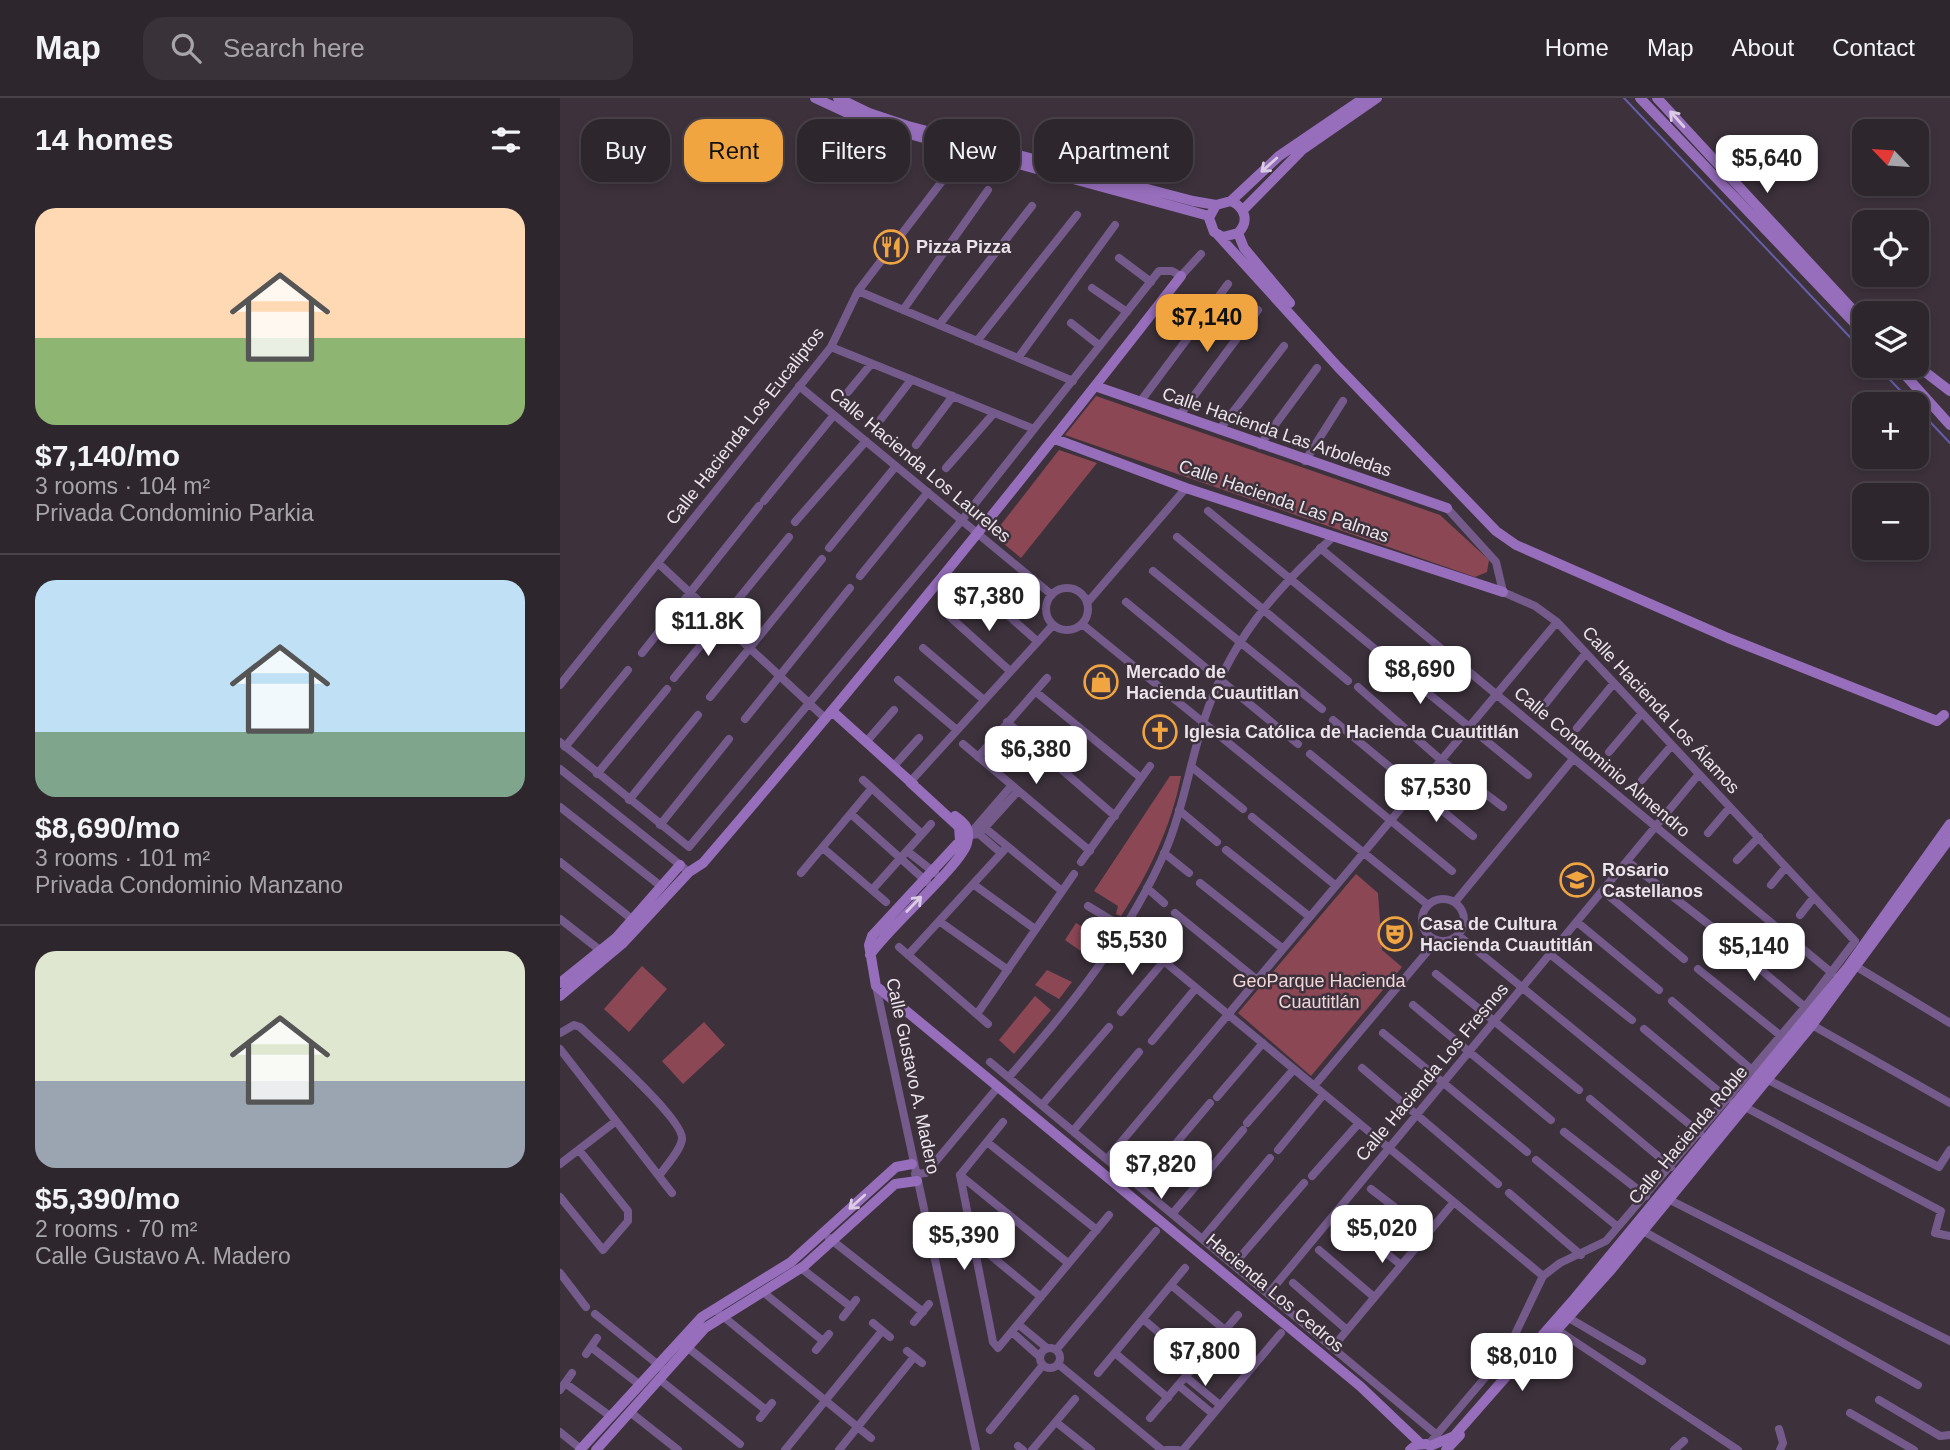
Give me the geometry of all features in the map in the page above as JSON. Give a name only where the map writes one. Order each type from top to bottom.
[{"type":"main road","points":[[815,98],[881,127],[1209,216]]},
{"type":"main road","points":[[838,98],[869,113],[908,126],[1216,205],[1231,201],[1279,156],[1364,98]]},
{"type":"main road","points":[[1218,235],[1228,237],[1238,233],[1244,225],[1243,210],[1302,150],[1377,98]]},
{"type":"main road","points":[[1640,98],[1852,319]]},
{"type":"main road","points":[[1657,98],[1852,309]]},
{"type":"main road","points":[[1231,201],[1243,210]]},
{"type":"main road","points":[[1216,205],[1209,216],[1211,228],[1338,367],[1496,531],[1516,545],[1728,638],[1872,697],[1933,720],[1941,720],[1944,715],[1873,692],[1531,546],[1499,527],[1341,363],[1256,264],[1238,233]]},
{"type":"main road","points":[[562,979],[601,951],[662,887],[685,868],[703,863],[830,716],[979,534],[1181,276]]},
{"type":"main road","points":[[1929,375],[1950,391]]},
{"type":"main road","points":[[1908,378],[1950,425]]},
{"type":"main road","name":"Calle Hacienda Las Arboledas","points":[[1095,386],[1447,508]]},
{"type":"main road","name":"Calle Hacienda Las Palmas","points":[[1055,439],[1186,488],[1503,592]]},
{"type":"main road","points":[[830,716],[866,742],[959,828],[973,834],[957,847],[927,883]]},
{"type":"main road","name":"Calle Hacienda Roble","points":[[1410,1450],[1454,1436],[1592,1278],[1848,967],[1950,824]]},
{"type":"main road","name":"Calle Hacienda Roble","points":[[1446,1450],[1559,1331],[1768,1080],[1857,967],[1950,838]]},
{"type":"main road","points":[[560,996],[622,944],[685,868]]},
{"type":"main road","name":"Calle Gustavo A. Madero","points":[[876,986],[870,955],[872,936],[927,883]]},
{"type":"main road","name":"Hacienda Los Cedros","points":[[876,986],[1360,1386],[1428,1446]]},
{"type":"main road","points":[[581,1450],[640,1385],[661,1372],[719,1313],[791,1262],[896,1167],[914,1173]]},
{"type":"main road","points":[[602,1448],[702,1317],[719,1313],[763,1292],[802,1268],[895,1184],[914,1173]]},
{"type":"street","name":"Calle Hacienda Los Eucaliptos","points":[[560,685],[831,347],[858,291],[941,182]]},
{"type":"street","points":[[903,310],[988,190]]},
{"type":"street","points":[[939,325],[1032,206]]},
{"type":"street","points":[[977,341],[1077,215]]},
{"type":"street","points":[[1018,358],[1115,225]]},
{"type":"street","points":[[628,670],[563,744],[689,848],[811,705],[962,520],[1159,271],[1172,271],[1181,276],[1201,254]]},
{"type":"street","points":[[1119,258],[1151,282]]},
{"type":"street","points":[[1140,402],[1228,284]]},
{"type":"street","points":[[1092,288],[1127,312]]},
{"type":"street","points":[[858,291],[1073,381]]},
{"type":"street","points":[[1179,416],[1258,310]]},
{"type":"street","points":[[1071,323],[1100,346]]},
{"type":"street","points":[[1219,430],[1284,346]]},
{"type":"street","points":[[831,347],[1034,429]]},
{"type":"street","points":[[848,392],[871,363]]},
{"type":"street","points":[[1260,445],[1317,368]]},
{"type":"street","points":[[881,419],[911,380]]},
{"type":"street","name":"Calle Hacienda Los Laureles","points":[[799,386],[1052,595]]},
{"type":"street","points":[[916,444],[953,396]]},
{"type":"street","points":[[1305,461],[1343,401]]},
{"type":"street","points":[[946,468],[994,413]]},
{"type":"street","points":[[642,653],[834,415]]},
{"type":"street","points":[[795,522],[866,441]]},
{"type":"street","points":[[829,548],[897,466]]},
{"type":"street","points":[[1087,603],[1075,590],[1063,589],[1052,595],[1047,611],[1054,625],[1065,630],[1082,624],[1087,614],[1087,603],[1186,488]]},
{"type":"street","points":[[860,576],[928,492]]},
{"type":"street","points":[[1447,508],[1496,562],[1503,592]]},
{"type":"street","points":[[1208,511],[1375,649]]},
{"type":"street","points":[[674,678],[789,537]]},
{"type":"street","points":[[1177,537],[1348,681]]},
{"type":"street","points":[[1009,1077],[1070,1006],[1124,928],[1147,888],[1180,810],[1204,721],[1240,642],[1261,608],[1333,537]]},
{"type":"street","name":"Calle Condominio Almendro","points":[[1320,548],[1832,973]]},
{"type":"street","points":[[710,697],[822,559]]},
{"type":"street","points":[[658,563],[779,677],[811,705],[830,716]]},
{"type":"street","points":[[1153,571],[1322,709]]},
{"type":"street","points":[[975,586],[1037,640]]},
{"type":"street","points":[[745,719],[850,588]]},
{"type":"street","name":"Calle Hacienda Los Álamos","points":[[1503,592],[1535,606],[1557,622],[1855,941]]},
{"type":"street","points":[[1126,602],[1298,744]]},
{"type":"street","points":[[949,616],[1010,671]]},
{"type":"street","points":[[1107,1159],[1557,622]]},
{"type":"street","points":[[1082,624],[1428,905]]},
{"type":"street","points":[[910,782],[1037,640],[1054,625]]},
{"type":"street","points":[[923,648],[984,700]]},
{"type":"street","points":[[1546,703],[1586,653]]},
{"type":"street","points":[[1390,662],[1528,775]]},
{"type":"street","points":[[978,757],[1047,678]]},
{"type":"street","points":[[898,680],[957,730]]},
{"type":"street","points":[[1577,728],[1614,683]]},
{"type":"street","points":[[1358,687],[1441,760],[1503,807]]},
{"type":"street","points":[[597,774],[667,689]]},
{"type":"street","points":[[1036,692],[1141,778]]},
{"type":"street","points":[[866,742],[894,710]]},
{"type":"street","points":[[1609,752],[1642,713]]},
{"type":"street","points":[[629,800],[698,715]]},
{"type":"street","points":[[1333,720],[1474,836]]},
{"type":"street","points":[[1007,722],[1115,816]]},
{"type":"street","points":[[893,767],[919,738]]},
{"type":"street","points":[[660,825],[729,739]]},
{"type":"street","points":[[963,744],[1090,851]]},
{"type":"street","points":[[1643,780],[1672,746]]},
{"type":"street","points":[[1310,754],[1452,871]]},
{"type":"street","points":[[1455,902],[1573,759]]},
{"type":"street","points":[[1082,862],[1150,765]]},
{"type":"street","points":[[1193,768],[1243,809]]},
{"type":"street","points":[[560,769],[685,868]]},
{"type":"street","name":"Calle Hacienda Los Fresnos","points":[[1269,1293],[1699,774]]},
{"type":"street","points":[[863,780],[922,834]]},
{"type":"street","points":[[801,873],[872,788]]},
{"type":"street","points":[[973,834],[1015,788]]},
{"type":"street","points":[[1708,833],[1730,807]]},
{"type":"street","points":[[1180,810],[1217,842]]},
{"type":"street","points":[[562,813],[662,887]]},
{"type":"street","points":[[851,814],[927,883]]},
{"type":"street","points":[[973,834],[991,816]]},
{"type":"street","points":[[1252,817],[1335,885]]},
{"type":"street","points":[[872,890],[931,824]]},
{"type":"street","points":[[973,834],[1004,850],[1062,891]]},
{"type":"street","points":[[1737,860],[1759,837]]},
{"type":"street","points":[[822,848],[886,902]]},
{"type":"street","points":[[908,955],[1004,850]]},
{"type":"street","points":[[1226,850],[1310,917]]},
{"type":"street","points":[[907,851],[936,874]]},
{"type":"street","points":[[1164,853],[1189,873]]},
{"type":"street","points":[[1627,861],[1712,927]]},
{"type":"street","points":[[560,862],[633,920]]},
{"type":"street","points":[[1771,885],[1786,867]]},
{"type":"street","points":[[977,1014],[1074,874]]},
{"type":"street","points":[[1200,883],[1282,948]]},
{"type":"street","points":[[973,884],[1035,929]]},
{"type":"street","points":[[1147,888],[1164,904]]},
{"type":"street","points":[[1602,891],[1684,959]]},
{"type":"street","points":[[1800,915],[1814,897]]},
{"type":"street","points":[[1446,899],[1455,902],[1464,914],[1462,929],[1458,935],[1448,940],[1437,940],[1424,929],[1422,921],[1428,905],[1446,899]]},
{"type":"street","points":[[1088,906],[1124,928],[1543,1276],[1506,1353],[1428,1446]]},
{"type":"street","points":[[1175,913],[1256,979]]},
{"type":"street","points":[[560,919],[601,951]]},
{"type":"street","points":[[939,921],[1008,970]]},
{"type":"street","points":[[1577,922],[1659,990]]},
{"type":"street","points":[[1458,935],[1524,986],[1700,1133]]},
{"type":"street","points":[[1721,936],[1805,1007]]},
{"type":"street","points":[[1314,1086],[1437,940]]},
{"type":"street","name":"Calle Hacienda Roble","points":[[1543,1276],[1560,1263],[1606,1241],[1781,1036],[1855,941]]},
{"type":"street","points":[[899,947],[988,1024]]},
{"type":"street","points":[[1551,955],[1632,1020]]},
{"type":"street","points":[[1121,1012],[1164,961]]},
{"type":"street","points":[[1857,967],[1950,1023]]},
{"type":"street","points":[[1698,969],[1781,1036]]},
{"type":"street","points":[[1436,974],[1579,1090]]},
{"type":"street","name":"Calle Gustavo A. Madero","points":[[876,986],[914,1173],[976,1450]]},
{"type":"street","points":[[1153,1041],[1196,988]]},
{"type":"street","points":[[1672,1001],[1752,1070]]},
{"type":"street","points":[[1413,1005],[1551,1120]]},
{"type":"street","points":[[560,1033],[574,1025],[580,1027],[645,1086],[680,1132],[680,1144],[659,1176]]},
{"type":"street","points":[[1812,1026],[1950,1103]]},
{"type":"street","points":[[1042,1105],[1109,1027]]},
{"type":"street","points":[[1644,1029],[1728,1099]]},
{"type":"street","points":[[1383,1033],[1527,1153]]},
{"type":"street","points":[[1140,1186],[1263,1043]]},
{"type":"street","points":[[560,1049],[672,1193]]},
{"type":"street","points":[[1073,1131],[1139,1052]]},
{"type":"street","points":[[990,1062],[1437,1435]]},
{"type":"street","points":[[1362,1068],[1498,1184]]},
{"type":"street","points":[[1173,1213],[1294,1069]]},
{"type":"street","points":[[1768,1080],[1939,1167],[1950,1150]]},
{"type":"street","points":[[914,1173],[926,1173],[998,1087]]},
{"type":"street","points":[[1278,1150],[1324,1094]]},
{"type":"street","points":[[1590,1099],[1671,1167]]},
{"type":"street","points":[[1745,1107],[1941,1210],[1935,1233],[1950,1236]]},
{"type":"street","points":[[560,1164],[616,1121]]},
{"type":"street","points":[[1003,1122],[960,1175],[993,1342],[998,1348],[1109,1215]]},
{"type":"street","points":[[1312,1176],[1359,1123]]},
{"type":"street","points":[[1564,1132],[1646,1196]]},
{"type":"street","points":[[987,1142],[1097,1230]]},
{"type":"street","points":[[560,1196],[603,1250],[628,1221],[628,1211],[579,1150]]},
{"type":"street","points":[[1203,1238],[1270,1158]]},
{"type":"street","points":[[1536,1160],[1618,1227]]},
{"type":"street","points":[[960,1175],[1068,1263]]},
{"type":"street","points":[[1235,1264],[1304,1183]]},
{"type":"street","points":[[1371,1189],[1428,1233]]},
{"type":"street","points":[[1509,1193],[1581,1255]]},
{"type":"street","points":[[1668,1199],[1950,1341]]},
{"type":"street","points":[[1333,1347],[1454,1202]]},
{"type":"street","points":[[1345,1220],[1401,1265]]},
{"type":"street","points":[[1056,1350],[1156,1231]]},
{"type":"street","points":[[1643,1231],[1918,1385]]},
{"type":"street","points":[[823,1233],[926,1308],[914,1322]]},
{"type":"street","points":[[972,1241],[1041,1297]]},
{"type":"street","points":[[1319,1250],[1374,1297]]},
{"type":"street","points":[[802,1268],[853,1303],[843,1317]]},
{"type":"street","points":[[1098,1373],[1185,1268]]},
{"type":"street","points":[[560,1273],[586,1307]]},
{"type":"street","points":[[1293,1283],[1348,1330]]},
{"type":"street","points":[[1171,1285],[1225,1330]]},
{"type":"street","points":[[763,1292],[826,1337],[816,1350]]},
{"type":"street","points":[[719,1313],[871,1438]]},
{"type":"street","points":[[595,1314],[740,1444]]},
{"type":"street","points":[[1150,1418],[1238,1315]]},
{"type":"street","points":[[1569,1318],[1642,1361]]},
{"type":"street","points":[[1143,1319],[1196,1364]]},
{"type":"street","points":[[873,1323],[890,1337]]},
{"type":"street","points":[[1012,1332],[1051,1368],[1058,1363],[1060,1355],[1056,1350],[1047,1348],[1018,1324]]},
{"type":"street","points":[[785,1450],[882,1331]]},
{"type":"street","points":[[1559,1331],[1738,1450]]},
{"type":"street","points":[[1058,1363],[1164,1450],[1181,1450],[1282,1333]]},
{"type":"street","points":[[597,1338],[589,1350],[640,1385]]},
{"type":"street","points":[[687,1347],[769,1406],[760,1418]]},
{"type":"street","points":[[990,1430],[1042,1361],[1047,1348]]},
{"type":"street","points":[[1115,1353],[1168,1398]]},
{"type":"street","points":[[839,1450],[914,1357]]},
{"type":"street","points":[[572,1373],[563,1386],[610,1416]]},
{"type":"street","points":[[1186,1377],[1220,1405]]},
{"type":"street","points":[[1178,1385],[1213,1414]]},
{"type":"street","points":[[1031,1450],[1075,1399]]},
{"type":"street","points":[[1879,1401],[1940,1436],[1950,1436]]},
{"type":"street","points":[[630,1412],[678,1450]]},
{"type":"street","points":[[1850,1413],[1914,1450]]},
{"type":"street","points":[[1056,1422],[1091,1450]]},
{"type":"street","points":[[1779,1429],[1783,1443],[1780,1450]]},
{"type":"street","points":[[560,1433],[581,1450]]},
{"type":"street","points":[[1674,1450],[1684,1441]]},
{"type":"green space","points":[[1096,396],[1440,515],[1489,560],[1487,572],[1475,577],[1065,435]]},
{"type":"green space","points":[[1059,450],[1097,463],[1021,558],[993,535]]},
{"type":"green space","points":[[1170,776],[1181,776],[1172,813],[1149,867],[1121,916],[1116,914],[1118,906],[1094,891]]},
{"type":"green space","name":"GeoParque Hacienda Cuautitlán","points":[[1356,874],[1378,893],[1382,950],[1402,967],[1311,1076],[1238,1013]]},
{"type":"green space","points":[[1076,923],[1101,937],[1089,957],[1065,940]]},
{"type":"green space","points":[[642,966],[667,989],[629,1032],[604,1009]]},
{"type":"green space","points":[[1047,970],[1072,982],[1059,999],[1035,985]]},
{"type":"green space","points":[[1035,996],[1051,1010],[1014,1054],[999,1040]]},
{"type":"green space","points":[[704,1022],[725,1045],[683,1084],[662,1061]]},
{"type":"waterway","points":[[1624,98],[1852,339]]},
{"type":"waterway","points":[[1888,378],[1902,392]]},
{"type":"waterway","points":[[1929,421],[1950,443]]},
{"type":"place","name":"Pizza Pizza","points":[[891,247]]},
{"type":"place","name":"Mercado de Hacienda Cuautitlan","points":[[1101,682]]},
{"type":"place","name":"Iglesia Católica de Hacienda Cuautitlán","points":[[1160,732]]},
{"type":"place","name":"Rosario Castellanos","points":[[1577,880]]},
{"type":"place","name":"Casa de Cultura Hacienda Cuautitlán","points":[[1395,934]]}]
